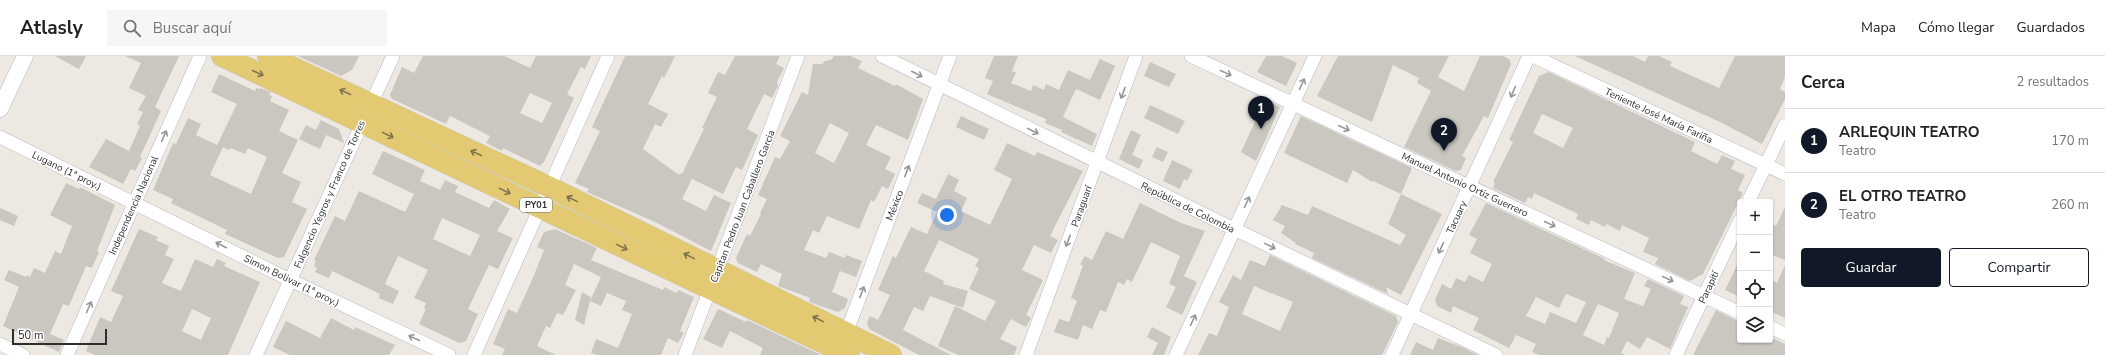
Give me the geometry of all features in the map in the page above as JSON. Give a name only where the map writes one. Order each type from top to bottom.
[{"type":"main road","name":"PY01","points":[[222,56],[549,187],[717,270],[843,348]]},
{"type":"main road","name":"PY01","points":[[268,56],[366,113],[540,208],[710,289],[843,348],[891,355]]},
{"type":"street","points":[[0,109],[25,56]]},
{"type":"street","name":"Independencia Nacional","points":[[67,355],[200,56]]},
{"type":"street","name":"Fulgencio Yegros y Franco de Torres","points":[[256,355],[393,56]]},
{"type":"street","points":[[474,355],[608,56]]},
{"type":"street","name":"Capitan Pedro Juan Caballero Garcia","points":[[685,355],[798,56]]},
{"type":"street","name":"República de Colombia","points":[[882,56],[1234,229],[1496,355]]},
{"type":"street","name":"México","points":[[843,348],[950,56]]},
{"type":"street","name":"Paraguarí","points":[[1026,355],[1136,56]]},
{"type":"street","name":"Manuel Antonio Ortiz Guerrero","points":[[1191,56],[1737,312]]},
{"type":"street","points":[[1176,355],[1315,56]]},
{"type":"street","name":"Tacuary","points":[[1392,355],[1529,56]]},
{"type":"street","name":"Teniente José María Fariña","points":[[1533,56],[1785,174]]},
{"type":"street","points":[[1749,199],[1785,125]]},
{"type":"street","name":"Lugano (1ª proy.)","points":[[0,137],[135,202]]},
{"type":"street","name":"Simon Bolivar (1ª proy.)","points":[[135,202],[290,280],[449,355]]},
{"type":"street","name":"Parapití","points":[[1676,355],[1737,226]]},
{"type":"street","points":[[1773,328],[1785,334]]},
{"type":"street","points":[[0,344],[23,355]]},
{"type":"building","points":[[55,56],[86,56],[79,69]]},
{"type":"building","points":[[125,56],[179,56],[155,107],[161,111],[140,157],[142,158],[135,171],[131,169],[123,184],[89,167],[106,139],[129,151],[140,126],[137,124],[143,112],[138,110],[146,96],[129,88],[141,63]]},
{"type":"building","points":[[298,56],[359,56],[352,70],[341,76]]},
{"type":"building","points":[[423,56],[504,56],[530,68],[536,56],[591,56],[585,69],[581,67],[567,94],[574,98],[544,162],[540,166],[503,148],[502,151],[486,143],[490,136],[450,116],[446,124],[392,99],[390,95],[402,67],[414,73]],"holes":[[[530,93],[552,103],[542,123],[520,113]]]},
{"type":"building","points":[[625,56],[675,56],[664,78],[662,76],[648,104],[668,114],[661,127],[655,124],[643,149],[679,175],[680,173],[682,174],[704,129],[702,128],[717,97],[708,93],[718,72],[725,75],[735,56],[780,56],[776,64],[784,68],[777,82],[778,86],[772,98],[764,94],[747,129],[758,135],[742,170],[736,167],[723,194],[692,179],[682,199],[706,211],[714,195],[731,203],[711,251],[655,222],[587,192],[589,189],[575,183],[600,131],[592,127]]},
{"type":"building","points":[[834,56],[850,56],[862,61],[858,68],[895,86],[896,84],[923,99],[908,140],[876,125],[866,145],[891,157],[885,169],[895,174],[888,189],[882,186],[874,202],[871,200],[859,229],[827,216],[819,233],[813,230],[804,250],[826,258],[829,252],[845,258],[846,255],[862,261],[856,277],[840,271],[832,292],[848,299],[845,308],[838,312],[812,303],[809,301],[810,298],[778,286],[782,274],[761,264],[757,272],[738,263],[736,258],[747,234],[750,236],[767,199],[758,195],[775,157],[780,159],[790,141],[780,136],[802,92],[808,95],[813,64],[822,64],[825,61],[831,60]],"holes":[[[830,123],[849,133],[834,163],[815,153]]]},
{"type":"building","points":[[994,56],[1018,56],[1012,71],[1016,73],[1011,83],[1031,91],[1033,85],[1044,90],[1046,84],[1059,90],[1068,70],[1090,80],[1100,59],[1115,66],[1100,100],[1076,89],[1063,117],[1097,134],[1092,146],[1045,123],[1046,119],[987,94],[993,81],[985,78]]},
{"type":"building","points":[[1266,56],[1282,56],[1297,63],[1286,86],[1257,72]]},
{"type":"building","points":[[1338,56],[1449,56],[1438,77],[1464,91],[1480,56],[1503,56],[1509,59],[1511,64],[1488,118],[1484,116],[1462,156],[1466,158],[1461,170],[1456,171],[1404,147],[1431,91],[1417,83],[1419,78],[1393,65],[1372,122],[1317,96]]},
{"type":"building","points":[[1575,56],[1633,56],[1645,62],[1648,56],[1659,56],[1672,62],[1670,66],[1719,88],[1735,56],[1785,56],[1785,77],[1780,89],[1785,92],[1785,99],[1762,144],[1720,122]]},
{"type":"building","points":[[1150,62],[1176,74],[1169,87],[1144,76]]},
{"type":"building","points":[[1549,72],[1695,142],[1691,151],[1717,164],[1722,155],[1735,161],[1731,169],[1745,175],[1738,190],[1743,193],[1740,199],[1737,199],[1737,205],[1703,274],[1690,281],[1655,264],[1658,258],[1643,252],[1649,238],[1622,225],[1620,231],[1606,224],[1605,227],[1591,220],[1589,225],[1576,219],[1578,214],[1534,193],[1532,199],[1528,197],[1525,203],[1493,188],[1495,183],[1493,182],[1513,142],[1509,140],[1539,76]],"holes":[[[1542,114],[1573,128],[1563,148],[1533,133]]]},
{"type":"building","points":[[219,74],[255,91],[256,88],[260,88],[271,92],[269,95],[272,96],[270,101],[289,110],[279,131],[298,140],[282,173],[301,182],[292,202],[307,209],[284,257],[278,258],[225,234],[227,230],[171,203],[173,199],[153,190],[173,143],[176,144],[188,118],[201,124],[196,135],[217,145],[237,104],[211,92]],"holes":[[[223,147],[229,150],[230,148],[245,154],[248,148],[267,157],[251,194],[210,175]]]},
{"type":"building","points":[[1265,100],[1280,107],[1256,161],[1241,152]]},
{"type":"building","points":[[1150,105],[1185,121],[1178,134],[1144,118]]},
{"type":"building","points":[[961,116],[989,129],[984,140],[956,127]]},
{"type":"building","points":[[1301,116],[1412,168],[1401,194],[1373,181],[1372,182],[1353,170],[1347,183],[1284,153]]},
{"type":"building","points":[[321,120],[339,129],[344,143],[326,135],[320,149],[299,139],[306,125],[316,130]]},
{"type":"building","points":[[1131,130],[1141,135],[1132,155],[1143,160],[1139,169],[1119,159]]},
{"type":"building","points":[[1007,143],[1035,156],[1037,152],[1083,171],[1050,236],[1058,240],[1051,253],[1034,245],[1022,270],[1043,280],[1026,315],[1031,318],[1026,327],[1011,319],[1000,339],[1017,347],[1014,355],[958,355],[938,346],[955,306],[985,321],[996,301],[969,289],[979,268],[975,266],[979,259],[939,240],[924,271],[944,281],[943,284],[968,291],[963,308],[930,296],[923,311],[914,307],[903,330],[951,355],[919,355],[869,329],[867,322],[870,316],[878,320],[890,295],[878,290],[893,256],[896,258],[911,227],[927,234],[937,212],[917,203],[922,193],[936,199],[948,174],[959,180],[954,191],[967,198],[961,211],[990,225],[1012,179],[994,170]]},
{"type":"building","points":[[1157,147],[1168,152],[1163,162],[1152,157]]},
{"type":"building","points":[[383,151],[425,170],[420,181],[440,190],[445,180],[458,186],[455,192],[489,208],[494,200],[510,209],[497,231],[513,238],[498,269],[489,265],[468,309],[478,314],[466,341],[459,343],[419,324],[426,309],[424,308],[426,303],[414,298],[428,270],[398,256],[385,284],[399,291],[393,304],[379,298],[380,294],[332,271],[329,278],[315,272],[317,268],[314,266],[316,261],[314,260],[335,216],[345,221],[359,191],[405,212],[414,194],[372,174]],"holes":[[[442,218],[480,235],[470,256],[433,239]]]},
{"type":"building","points":[[1172,160],[1193,170],[1187,181],[1184,179],[1180,189],[1163,181]]},
{"type":"building","points":[[66,183],[79,189],[80,187],[115,205],[92,268],[86,266],[69,306],[63,304],[50,334],[64,340],[59,352],[3,326],[19,287],[4,280],[9,270],[26,277],[27,275],[30,277],[34,268],[45,273],[55,251],[61,254],[72,226],[50,215]]},
{"type":"building","points":[[1401,194],[1442,214],[1401,295],[1386,287],[1388,294],[1312,258],[1314,253],[1295,244],[1296,243],[1281,233],[1285,226],[1273,220],[1282,205],[1308,215],[1312,206],[1400,245],[1406,235],[1388,224]]},
{"type":"building","points":[[1140,203],[1181,223],[1205,231],[1184,276],[1197,282],[1182,315],[1166,307],[1176,287],[1169,284],[1180,256],[1151,242],[1132,282],[1127,279],[1124,285],[1118,282],[1106,312],[1100,310],[1092,329],[1083,325],[1078,340],[1054,332],[1059,319],[1069,322],[1077,301],[1071,298],[1083,266],[1080,264],[1085,256],[1092,260],[1106,231],[1123,239]]},
{"type":"building","points":[[1486,203],[1605,259],[1604,260],[1635,273],[1624,299],[1643,306],[1651,289],[1644,286],[1648,279],[1684,296],[1680,304],[1688,307],[1670,349],[1647,337],[1640,349],[1627,341],[1621,353],[1626,355],[1539,355],[1532,352],[1536,344],[1516,335],[1509,348],[1473,330],[1479,318],[1453,306],[1451,313],[1437,306],[1435,300],[1442,284],[1451,289],[1456,278],[1465,282],[1469,275],[1483,282],[1492,264],[1470,253],[1477,239],[1469,235]],"holes":[[[1566,294],[1586,302],[1576,323],[1550,312],[1545,324],[1526,316],[1536,297],[1559,308]],[[1598,304],[1619,313],[1609,338],[1607,337],[1604,345],[1583,335]]]},
{"type":"building","points":[[1785,207],[1785,260],[1773,255],[1773,224],[1776,226]]},
{"type":"building","points":[[0,208],[18,216],[14,226],[0,220]]},
{"type":"building","points":[[139,229],[158,237],[156,240],[169,246],[165,255],[174,259],[162,283],[181,291],[195,259],[213,267],[217,259],[226,263],[224,266],[260,282],[228,355],[95,355],[86,351],[100,317],[111,322],[123,296],[111,291]],"holes":[[[192,309],[211,318],[201,340],[182,331]]]},
{"type":"building","points":[[555,229],[597,248],[591,260],[663,290],[664,287],[677,293],[678,290],[694,297],[680,331],[684,333],[678,343],[668,338],[661,355],[597,355],[591,353],[596,339],[618,348],[632,314],[622,310],[626,301],[607,293],[601,306],[590,301],[601,277],[574,264],[565,285],[576,290],[563,315],[557,313],[550,328],[546,326],[537,346],[556,355],[502,355],[505,349],[493,344],[508,309],[517,313],[544,250],[537,247],[544,232]]},
{"type":"building","points":[[1270,255],[1396,316],[1398,322],[1382,355],[1198,355],[1209,333],[1217,336],[1229,307],[1219,302],[1233,275],[1241,280],[1250,260],[1265,266]],"holes":[[[1254,286],[1293,302],[1280,331],[1242,314]]]},
{"type":"building","points":[[1737,265],[1737,296],[1725,290]]},
{"type":"building","points":[[1785,265],[1785,318],[1773,312],[1773,281],[1777,283]]},
{"type":"building","points":[[582,292],[591,297],[584,325],[575,320]]},
{"type":"building","points":[[718,309],[746,322],[747,320],[821,355],[760,355],[763,348],[730,331],[722,348],[703,339]]},
{"type":"building","points":[[1716,310],[1737,320],[1737,343],[1773,343],[1773,338],[1785,344],[1785,355],[1693,355]]},
{"type":"building","points":[[331,318],[354,330],[355,327],[395,345],[389,355],[290,355],[273,347],[286,321],[320,338]]},
{"type":"building","points":[[1152,327],[1171,337],[1164,355],[1152,355],[1158,343],[1147,337]]},
{"type":"building","points":[[1438,338],[1478,355],[1410,355],[1416,342],[1433,350]]},
{"type":"place","name":"ARLEQUIN TEATRO","points":[[1261,129]]},
{"type":"place","name":"EL OTRO TEATRO","points":[[1444,151]]}]
